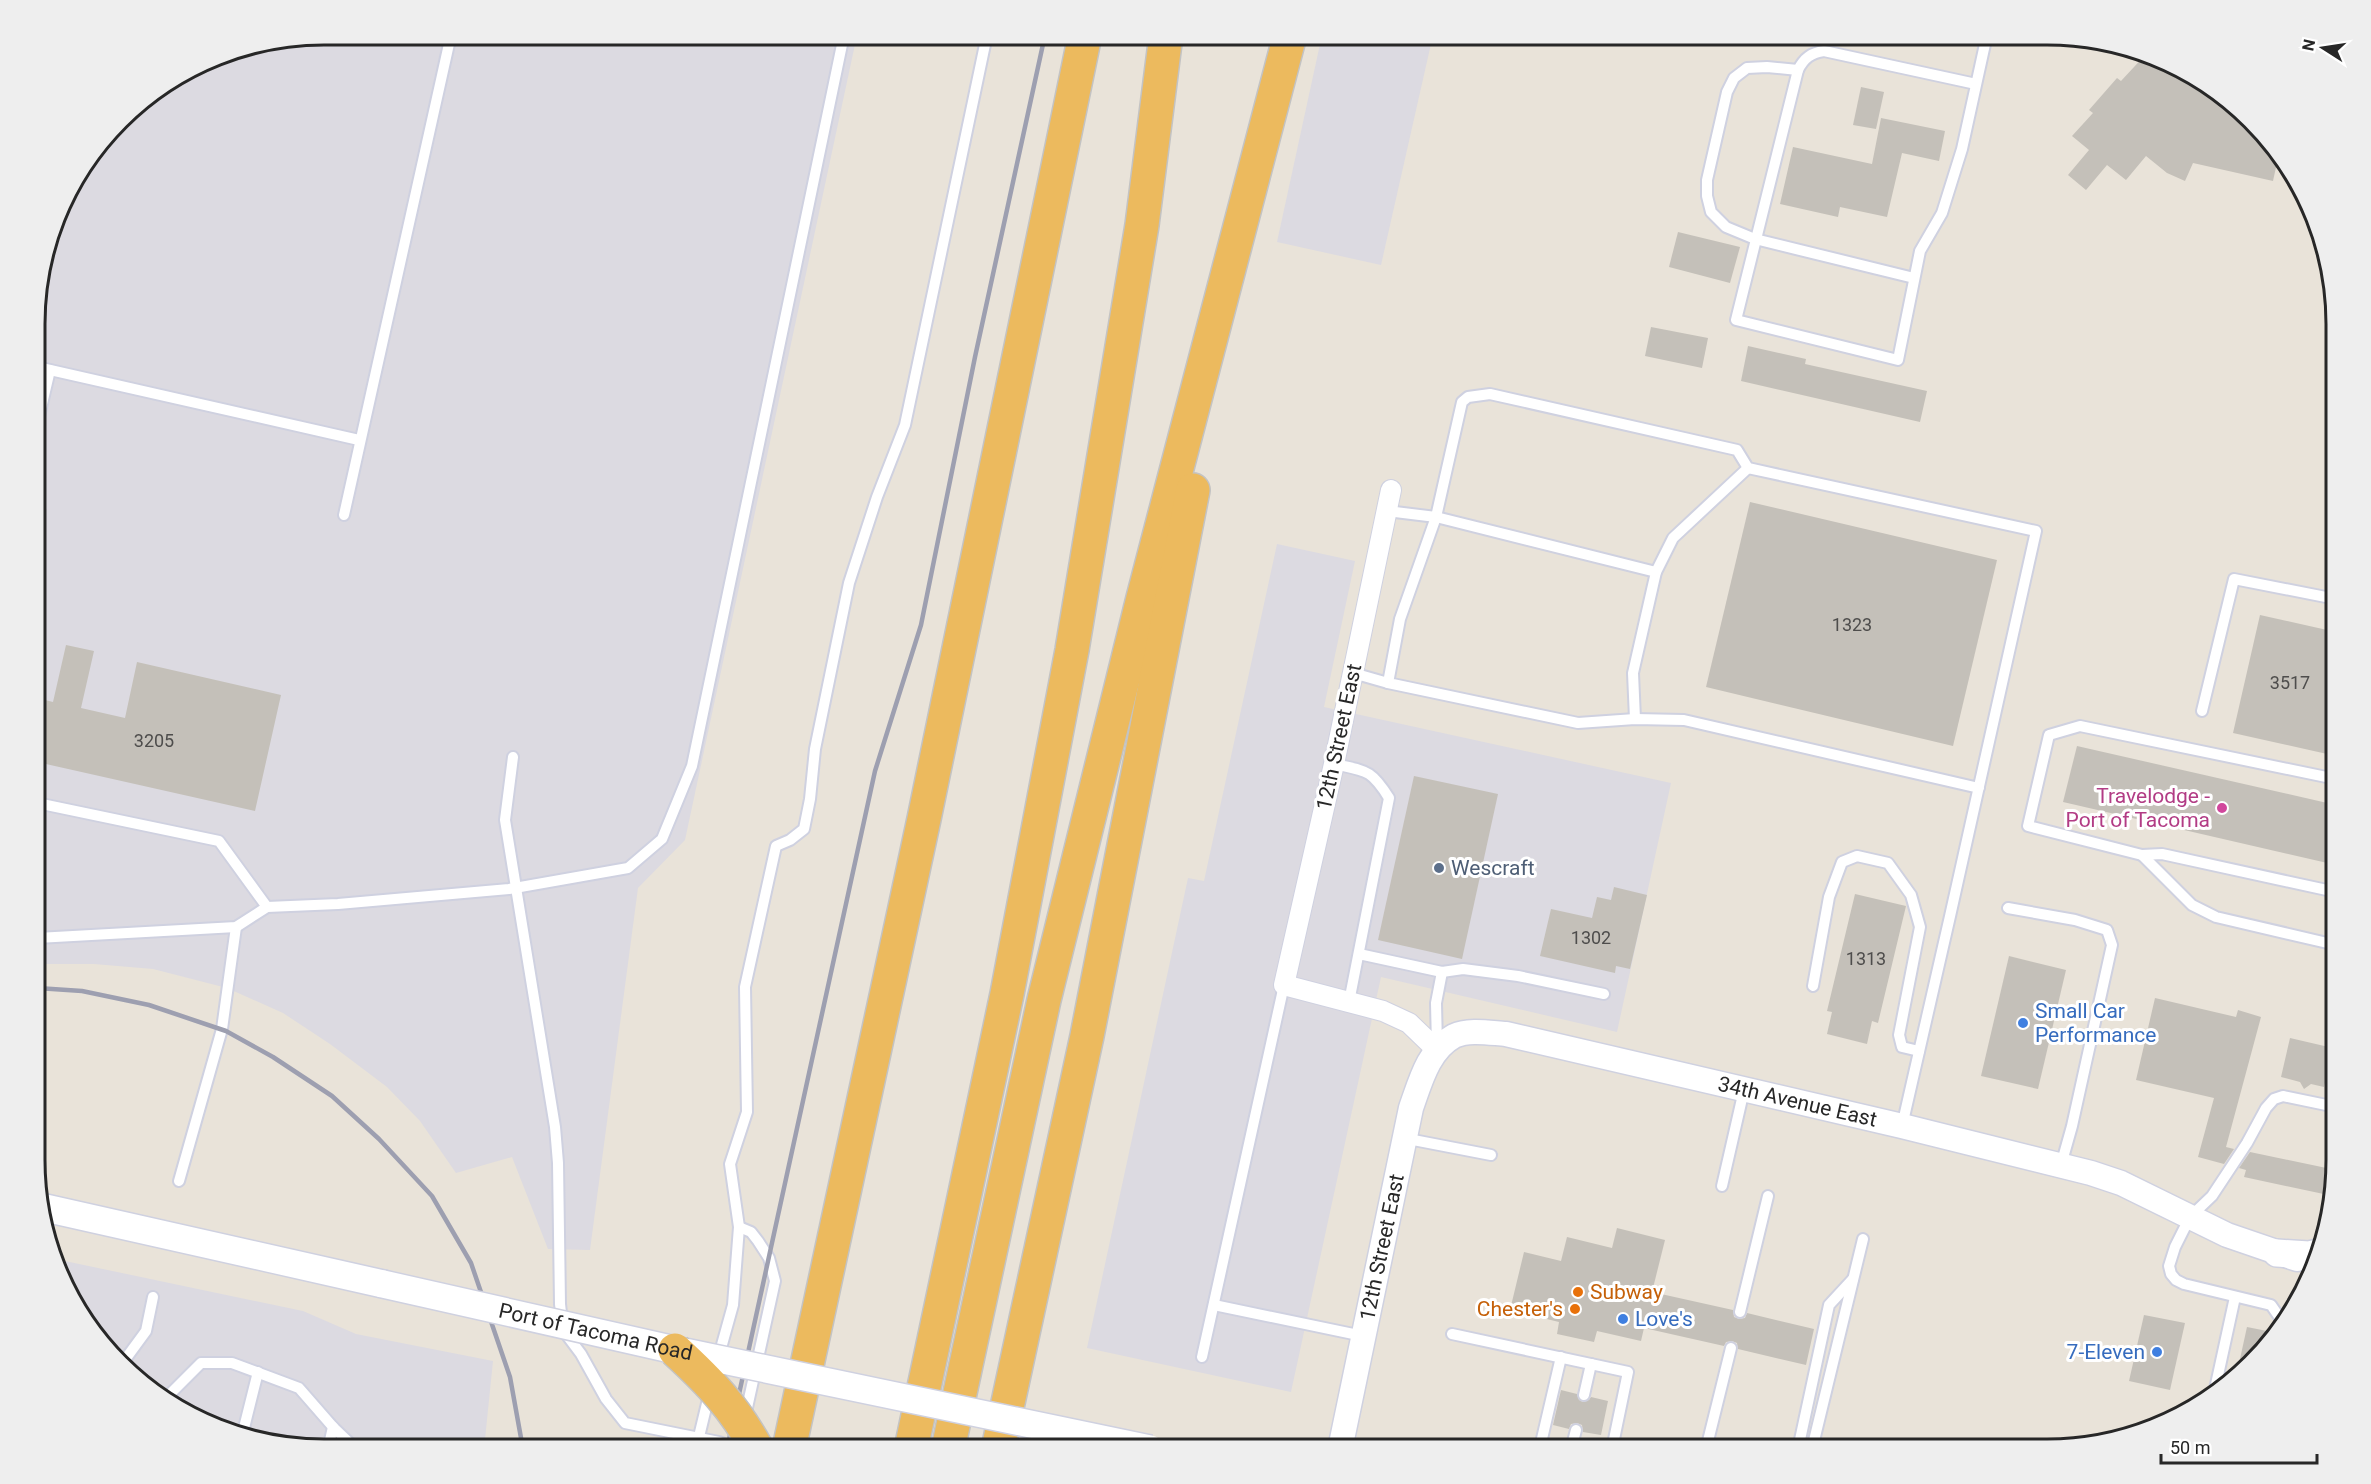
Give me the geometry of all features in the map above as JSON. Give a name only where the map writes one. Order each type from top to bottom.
[{"type":"highway","points":[[791,1439],[831,1258],[1083,45]]},
{"type":"highway","points":[[912,1439],[1007,994],[1072,650],[1142,225],[1165,45]]},
{"type":"highway","points":[[950,1439],[1044,1000],[1143,598],[1289,45]]},
{"type":"highway","points":[[1001,1439],[1087,1036],[1188,514],[1290,45]]},
{"type":"highway","points":[[675,1350],[714,1386],[751,1439]]},
{"type":"main road","name":"Port of Tacoma Road","points":[[49,1210],[675,1350],[1102,1439]]},
{"type":"main road","points":[[2277,1254],[2309,1255]]},
{"type":"street","name":"12th Street East","points":[[1284,985],[1334,764],[1391,489]]},
{"type":"street","points":[[1284,985],[1383,1011],[1409,1023],[1437,1050]]},
{"type":"street","name":"34th Avenue East","points":[[1437,1050],[1455,1036],[1477,1032],[1506,1034],[1902,1126],[2121,1183],[2227,1235],[2307,1263]]},
{"type":"street","name":"12th Street East","points":[[1342,1439],[1403,1138],[1424,1071],[1437,1050]]},
{"type":"lane","points":[[344,515],[449,45]]},
{"type":"lane","points":[[45,938],[236,927],[267,907],[338,904],[516,888],[628,868],[662,839],[692,766],[842,45]]},
{"type":"lane","points":[[697,1439],[733,1305],[739,1227],[730,1164],[747,1112],[745,987],[776,846],[790,840],[804,829],[810,799],[815,749],[849,583],[877,497],[905,424],[985,45]]},
{"type":"lane","points":[[1976,84],[1824,51],[1814,53],[1802,61],[1736,320],[1898,360],[1920,250],[1942,213],[1962,149],[1985,45]]},
{"type":"lane","points":[[1798,70],[1767,67],[1747,69],[1734,78],[1727,92],[1707,180],[1707,196],[1711,212],[1726,227],[1755,239],[1914,278]]},
{"type":"lane","points":[[45,369],[359,440]]},
{"type":"lane","points":[[45,391],[50,370]]},
{"type":"lane","points":[[1388,683],[1400,619],[1436,517],[1462,402],[1468,397],[1490,394],[1737,450],[1748,468],[2036,531],[1902,1126]]},
{"type":"lane","points":[[1635,719],[1633,673],[1656,572],[1673,538],[1748,468]]},
{"type":"lane","points":[[1387,511],[1436,517],[1656,572]]},
{"type":"lane","points":[[2202,711],[2234,579],[2326,597]]},
{"type":"lane","points":[[1353,673],[1388,683],[1578,723],[1635,719],[1684,720],[1978,788]]},
{"type":"lane","points":[[2326,777],[2080,726],[2049,735],[2028,826],[2142,855],[2162,854],[2326,890]]},
{"type":"lane","points":[[513,756],[505,820],[555,1127],[558,1163],[560,1304],[563,1330],[581,1354],[606,1399],[625,1423],[679,1439]]},
{"type":"lane","points":[[1334,764],[1365,770],[1377,779],[1389,798],[1349,1002]]},
{"type":"lane","points":[[45,804],[219,841],[267,907]]},
{"type":"lane","points":[[2142,855],[2192,904],[2216,917],[2326,943]]},
{"type":"lane","points":[[1813,986],[1829,897],[1842,862],[1857,856],[1888,863],[1911,895],[1920,927],[1899,1035],[1902,1047],[1919,1051]]},
{"type":"lane","points":[[2008,908],[2075,920],[2107,930],[2112,945],[2075,1115],[2061,1166]]},
{"type":"lane","points":[[179,1181],[222,1029],[236,927]]},
{"type":"lane","points":[[1359,954],[1442,972],[1463,969],[1510,975],[1604,994]]},
{"type":"lane","points":[[1437,1050],[1436,1003],[1442,972]]},
{"type":"lane","points":[[1202,1357],[1284,985]]},
{"type":"lane","points":[[1722,1186],[1744,1090]]},
{"type":"lane","points":[[2278,1316],[2271,1305],[2184,1284],[2176,1280],[2170,1274],[2171,1257],[2190,1217],[2211,1196],[2247,1143],[2266,1108],[2274,1100],[2283,1096],[2326,1105]]},
{"type":"lane","points":[[1403,1138],[1491,1155]]},
{"type":"lane","points":[[1740,1312],[1768,1196]]},
{"type":"lane","points":[[739,1227],[751,1232],[758,1241],[769,1258],[775,1281],[739,1439]]},
{"type":"lane","points":[[1814,1439],[1863,1239]]},
{"type":"lane","points":[[1800,1439],[1829,1305],[1853,1279]]},
{"type":"lane","points":[[127,1357],[146,1331],[153,1297]]},
{"type":"lane","points":[[2217,1381],[2235,1297]]},
{"type":"lane","points":[[1214,1305],[1364,1336]]},
{"type":"lane","points":[[1452,1334],[1628,1372],[1614,1439]]},
{"type":"lane","points":[[1709,1439],[1731,1348]]},
{"type":"lane","points":[[1542,1439],[1560,1357]]},
{"type":"lane","points":[[171,1393],[201,1363],[232,1363],[299,1388],[345,1439]]},
{"type":"lane","points":[[1584,1395],[1591,1364]]},
{"type":"lane","points":[[244,1427],[258,1372]]},
{"type":"lane","points":[[330,1439],[333,1428]]},
{"type":"lane","points":[[1574,1439],[1576,1430]]},
{"type":"shaded area","points":[[324,45],[855,45],[685,840],[638,888],[590,1250],[548,1249],[512,1157],[456,1173],[420,1121],[387,1087],[330,1044],[283,1013],[227,988],[153,969],[94,964],[45,964],[45,324],[50,269],[66,217],[82,184],[114,140],[140,114],[184,82],[234,60],[287,47]]},
{"type":"shaded area","points":[[1320,45],[1431,45],[1381,265],[1277,242]]},
{"type":"shaded area","points":[[1277,544],[1355,561],[1324,707],[1671,783],[1617,1032],[1381,977],[1291,1392],[1087,1348],[1188,878],[1204,881]]},
{"type":"shaded area","points":[[64,1261],[303,1311],[356,1334],[493,1361],[485,1439],[324,1439],[269,1434],[234,1424],[200,1410],[169,1392],[140,1370],[114,1344],[92,1315],[82,1300]]},
{"type":"building","points":[[2140,61],[2187,82],[2231,114],[2257,140],[2276,165],[2273,181],[2193,163],[2185,181],[2167,173],[2146,156],[2126,180],[2107,165],[2086,190],[2068,175],[2089,150],[2072,136],[2093,113],[2089,110],[2117,78],[2121,81]]},
{"type":"building","points":[[1861,87],[1884,92],[1876,129],[1853,125]]},
{"type":"building","points":[[1881,118],[1945,131],[1939,161],[1902,153],[1887,217],[1840,207],[1838,217],[1780,204],[1793,147],[1872,164]]},
{"type":"building","points":[[1678,232],[1740,247],[1730,283],[1669,267]]},
{"type":"building","points":[[1651,327],[1708,338],[1702,368],[1645,356]]},
{"type":"building","points":[[1748,346],[1806,359],[1805,364],[1927,391],[1920,422],[1741,381]]},
{"type":"building","points":[[1750,502],[1997,560],[1953,746],[1706,687]]},
{"type":"building","points":[[2260,615],[2326,630],[2326,754],[2233,733]]},
{"type":"building","points":[[66,645],[94,651],[81,708],[125,718],[137,662],[281,695],[255,811],[45,764],[45,700],[53,702]]},
{"type":"building","points":[[2077,746],[2326,803],[2326,863],[2063,802]]},
{"type":"building","points":[[1414,776],[1498,794],[1462,959],[1378,940]]},
{"type":"building","points":[[1614,887],[1647,895],[1630,969],[1616,966],[1615,973],[1540,956],[1551,909],[1592,918],[1597,897],[1611,900]]},
{"type":"building","points":[[1855,894],[1906,906],[1878,1023],[1872,1021],[1867,1044],[1827,1034],[1832,1012],[1827,1011]]},
{"type":"building","name":"Small Car Performance","points":[[2009,956],[2066,970],[2038,1089],[1981,1076]]},
{"type":"building","points":[[2155,998],[2236,1017],[2238,1010],[2261,1017],[2226,1147],[2234,1149],[2224,1164],[2198,1157],[2214,1098],[2136,1080]]},
{"type":"building","points":[[2290,1038],[2326,1046],[2324,1087],[2311,1084],[2304,1089],[2300,1082],[2281,1077]]},
{"type":"building","points":[[2250,1152],[2326,1168],[2324,1194],[2244,1177],[2246,1170],[2239,1168]]},
{"type":"building","points":[[1617,1228],[1665,1240],[1652,1292],[1733,1310],[1734,1317],[1739,1319],[1745,1318],[1747,1313],[1814,1329],[1806,1365],[1738,1349],[1737,1343],[1732,1341],[1726,1342],[1724,1346],[1644,1328],[1641,1341],[1597,1331],[1594,1342],[1557,1334],[1559,1322],[1510,1310],[1524,1252],[1561,1261],[1567,1237],[1612,1248]]},
{"type":"building","name":"7-Eleven","points":[[2144,1315],[2185,1323],[2170,1390],[2129,1381]]},
{"type":"building","points":[[2247,1327],[2267,1331],[2257,1344],[2239,1362]]},
{"type":"building","points":[[1561,1390],[1577,1394],[1579,1400],[1583,1402],[1591,1397],[1608,1401],[1601,1435],[1583,1432],[1582,1425],[1577,1423],[1571,1424],[1569,1429],[1553,1425]]},
{"type":"railway","points":[[729,1439],[875,771],[921,625],[975,357],[1043,45]]},
{"type":"railway","points":[[45,989],[82,991],[149,1005],[226,1031],[273,1057],[332,1096],[379,1139],[432,1196],[471,1263],[510,1377],[521,1439]]},
{"type":"place","name":"Travelodge - Port of Tacoma","points":[[2222,808]]},
{"type":"place","name":"Wescraft","points":[[1439,868]]},
{"type":"place","name":"Small Car Performance","points":[[2023,1023]]},
{"type":"place","name":"Subway","points":[[1578,1292]]},
{"type":"place","name":"Chester's","points":[[1575,1309]]},
{"type":"place","name":"Love's","points":[[1623,1319]]},
{"type":"place","name":"7-Eleven","points":[[2157,1352]]}]
